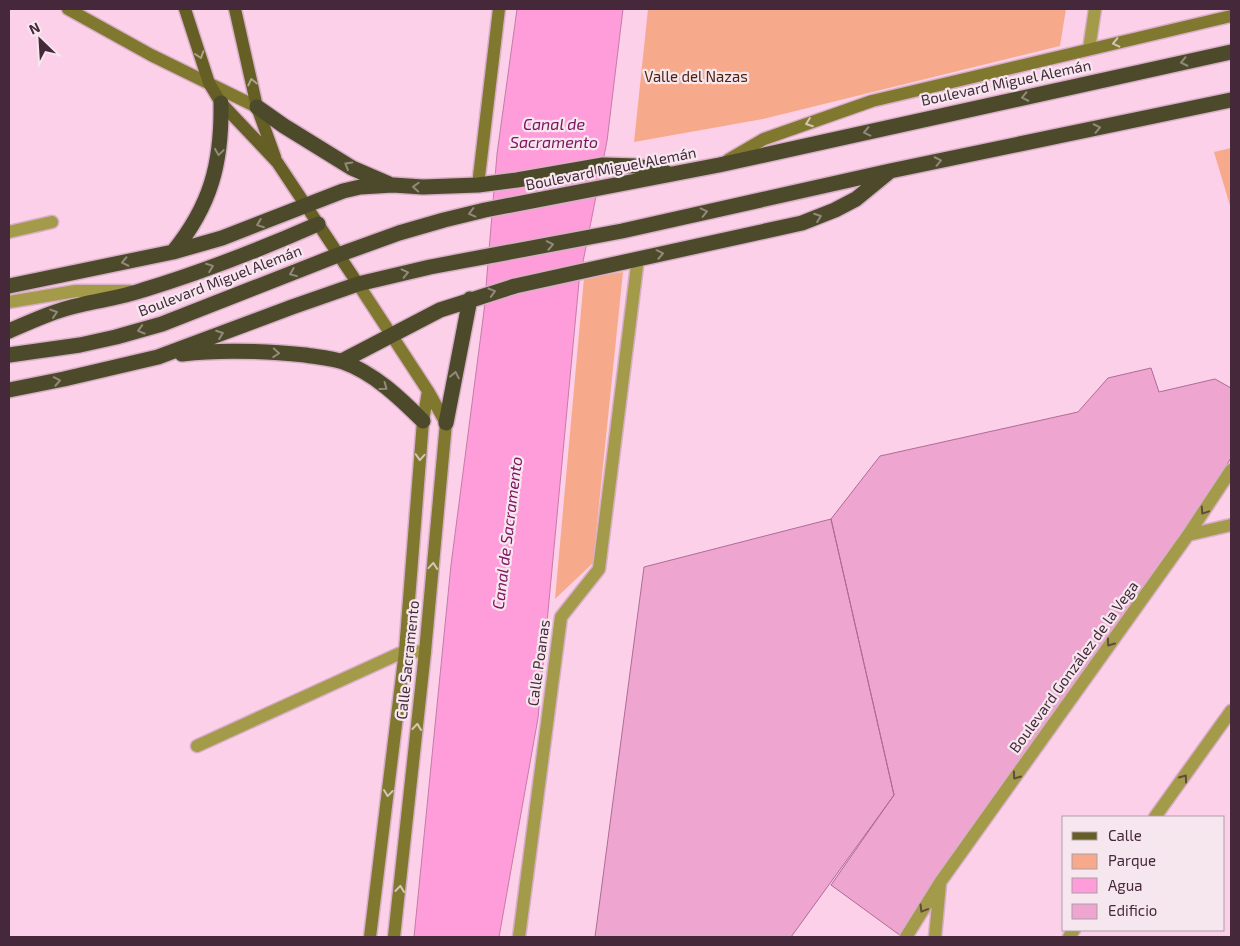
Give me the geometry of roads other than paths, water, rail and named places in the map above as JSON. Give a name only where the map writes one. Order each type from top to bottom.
[{"type":"highway","name":"Boulevard Miguel Alemán","points":[[9,355],[80,345],[162,324],[338,255],[399,233],[444,220],[673,175],[1231,52]]},
{"type":"highway","points":[[9,390],[158,357],[358,284],[430,267],[622,231],[890,171],[1231,100]]},
{"type":"highway","points":[[173,252],[196,220],[212,184],[221,140],[221,104]]},
{"type":"highway","points":[[257,107],[352,168],[393,185]]},
{"type":"highway","points":[[9,286],[173,252],[222,238],[344,191],[360,187],[478,185],[603,165],[637,166],[673,175]]},
{"type":"highway","points":[[342,362],[391,334],[440,310],[470,299],[515,286],[802,223],[835,210],[856,199],[890,171]]},
{"type":"highway","points":[[9,331],[28,322],[79,305],[141,291],[192,274],[318,224]]},
{"type":"highway","points":[[446,422],[470,299]]},
{"type":"highway","points":[[158,357],[222,351],[254,351],[303,355],[342,362],[386,388],[423,421]]},
{"type":"main road","points":[[68,9],[152,55],[257,107]]},
{"type":"main road","points":[[185,9],[209,83],[221,104],[277,162],[391,334],[446,422]]},
{"type":"main road","points":[[235,9],[257,107],[277,162]]},
{"type":"main road","points":[[478,185],[500,9]]},
{"type":"main road","points":[[719,165],[764,140],[855,106],[1231,16]]},
{"type":"main road","name":"Calle Sacramento","points":[[370,937],[405,651],[423,421],[428,391]]},
{"type":"main road","name":"Calle Sacramento","points":[[394,937],[425,652],[446,422]]},
{"type":"street","points":[[1089,49],[1094,9]]},
{"type":"street","points":[[9,232],[52,222]]},
{"type":"street","name":"Calle Poanas","points":[[519,937],[560,617],[599,569],[638,258]]},
{"type":"street","points":[[9,302],[76,291],[141,291]]},
{"type":"street","name":"Boulevard González de la Vega","points":[[906,937],[941,881],[1188,535],[1231,470]]},
{"type":"street","points":[[1188,535],[1231,525]]},
{"type":"street","points":[[197,746],[405,651],[425,652]]},
{"type":"street","points":[[1156,816],[1231,711]]},
{"type":"street","name":"Boulevard González de la Vega","points":[[935,937],[941,881]]},
{"type":"water","name":"Canal de Sacramento","points":[[517,9],[623,9],[607,141],[579,282],[538,718],[499,937],[414,937],[451,565],[484,311],[497,154]]},
{"type":"park label","name":"Valle del Nazas","points":[[696,77]]}]
